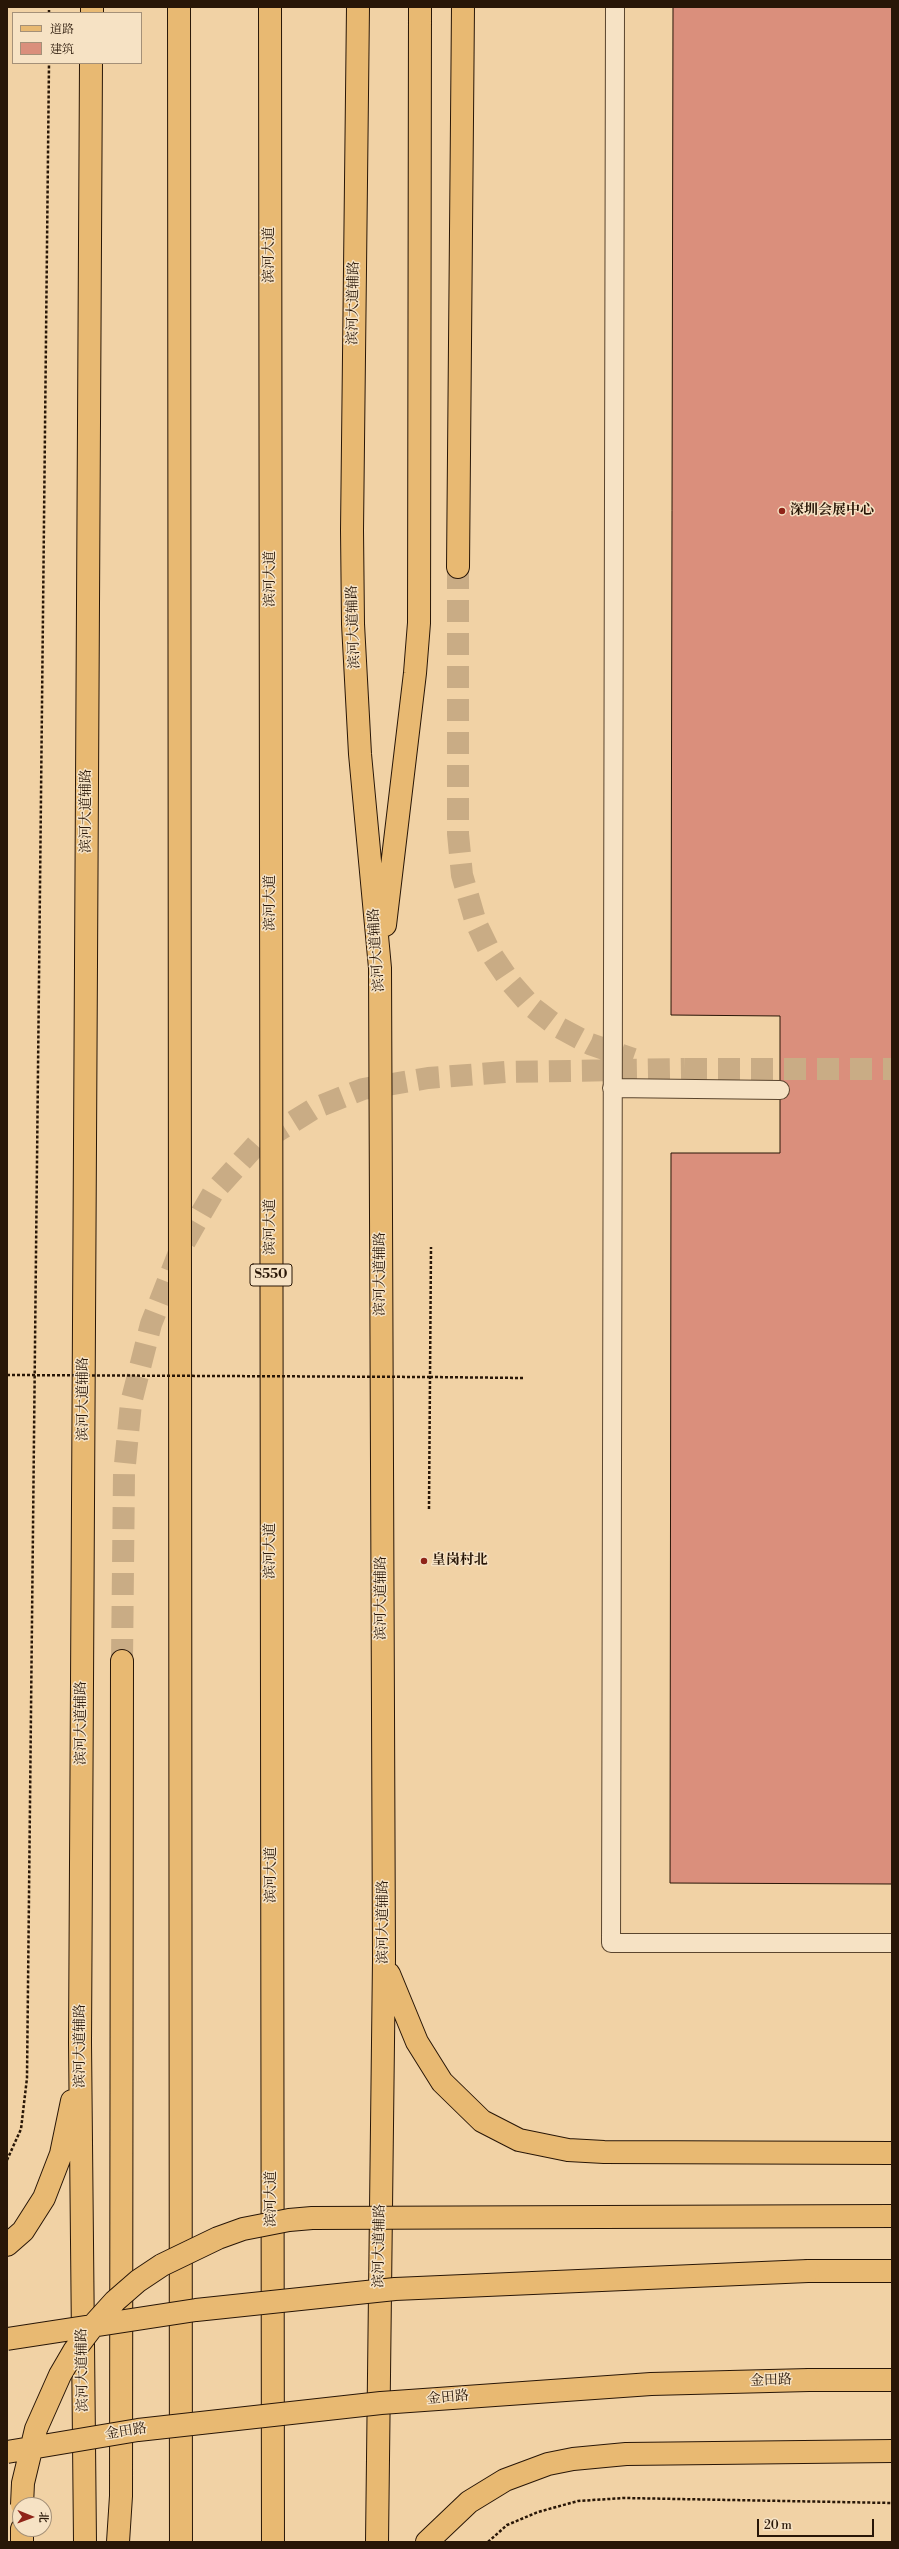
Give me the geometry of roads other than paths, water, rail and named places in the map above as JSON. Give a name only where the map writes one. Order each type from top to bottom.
[{"type":"main road","points":[[179,7],[181,2542]]},
{"type":"main road","name":"滨河大道","points":[[270,7],[273,2542]]},
{"type":"main road","name":"滨河大道辅路","points":[[358,7],[352,530],[354,624],[360,754],[380,968],[384,1959],[377,2542]]},
{"type":"main road","points":[[380,968],[415,673],[419,623],[420,7]]},
{"type":"main road","points":[[458,568],[463,7]]},
{"type":"main road","name":"滨河大道辅路","points":[[85,2542],[80,2042],[92,64]]},
{"type":"main road","points":[[118,2542],[121,2480],[122,1661]]},
{"type":"main road","points":[[384,1959],[394,1991],[416,2042],[442,2082],[467,2109],[482,2121],[519,2140],[568,2150],[604,2152],[892,2152]]},
{"type":"main road","points":[[7,2245],[23,2231],[44,2198],[61,2154],[80,2042]]},
{"type":"main road","points":[[22,2497],[23,2483],[36,2429],[60,2375],[74,2351],[96,2322],[115,2301],[156,2269],[189,2251],[236,2231],[274,2222],[312,2218],[892,2216]]},
{"type":"main road","points":[[7,2339],[196,2310],[396,2289],[808,2271],[892,2271]]},
{"type":"main road","name":"金田路","points":[[7,2452],[138,2430],[380,2403],[651,2384],[809,2380],[892,2380]]},
{"type":"main road","points":[[427,2542],[468,2502],[505,2480],[548,2464],[573,2459],[626,2454],[892,2452]]},
{"type":"main road","points":[[272,2472],[281,2542]]},
{"type":"lane","points":[[615,7],[611,1943],[892,1943]]},
{"type":"lane","points":[[612,1088],[780,1090]]},
{"type":"tunnel","points":[[458,567],[458,834],[462,875],[476,923],[490,952],[511,983],[532,1007],[558,1027],[590,1044],[633,1059]]},
{"type":"tunnel","points":[[685,1069],[892,1069]]},
{"type":"tunnel","points":[[122,1661],[124,1474],[131,1403],[151,1324],[180,1250],[213,1193],[257,1144],[315,1108],[363,1089],[428,1078],[506,1072],[685,1069]]},
{"type":"place","name":"深圳会展中心","points":[[782,511]]},
{"type":"place","name":"皇岗村北","points":[[424,1561]]}]
